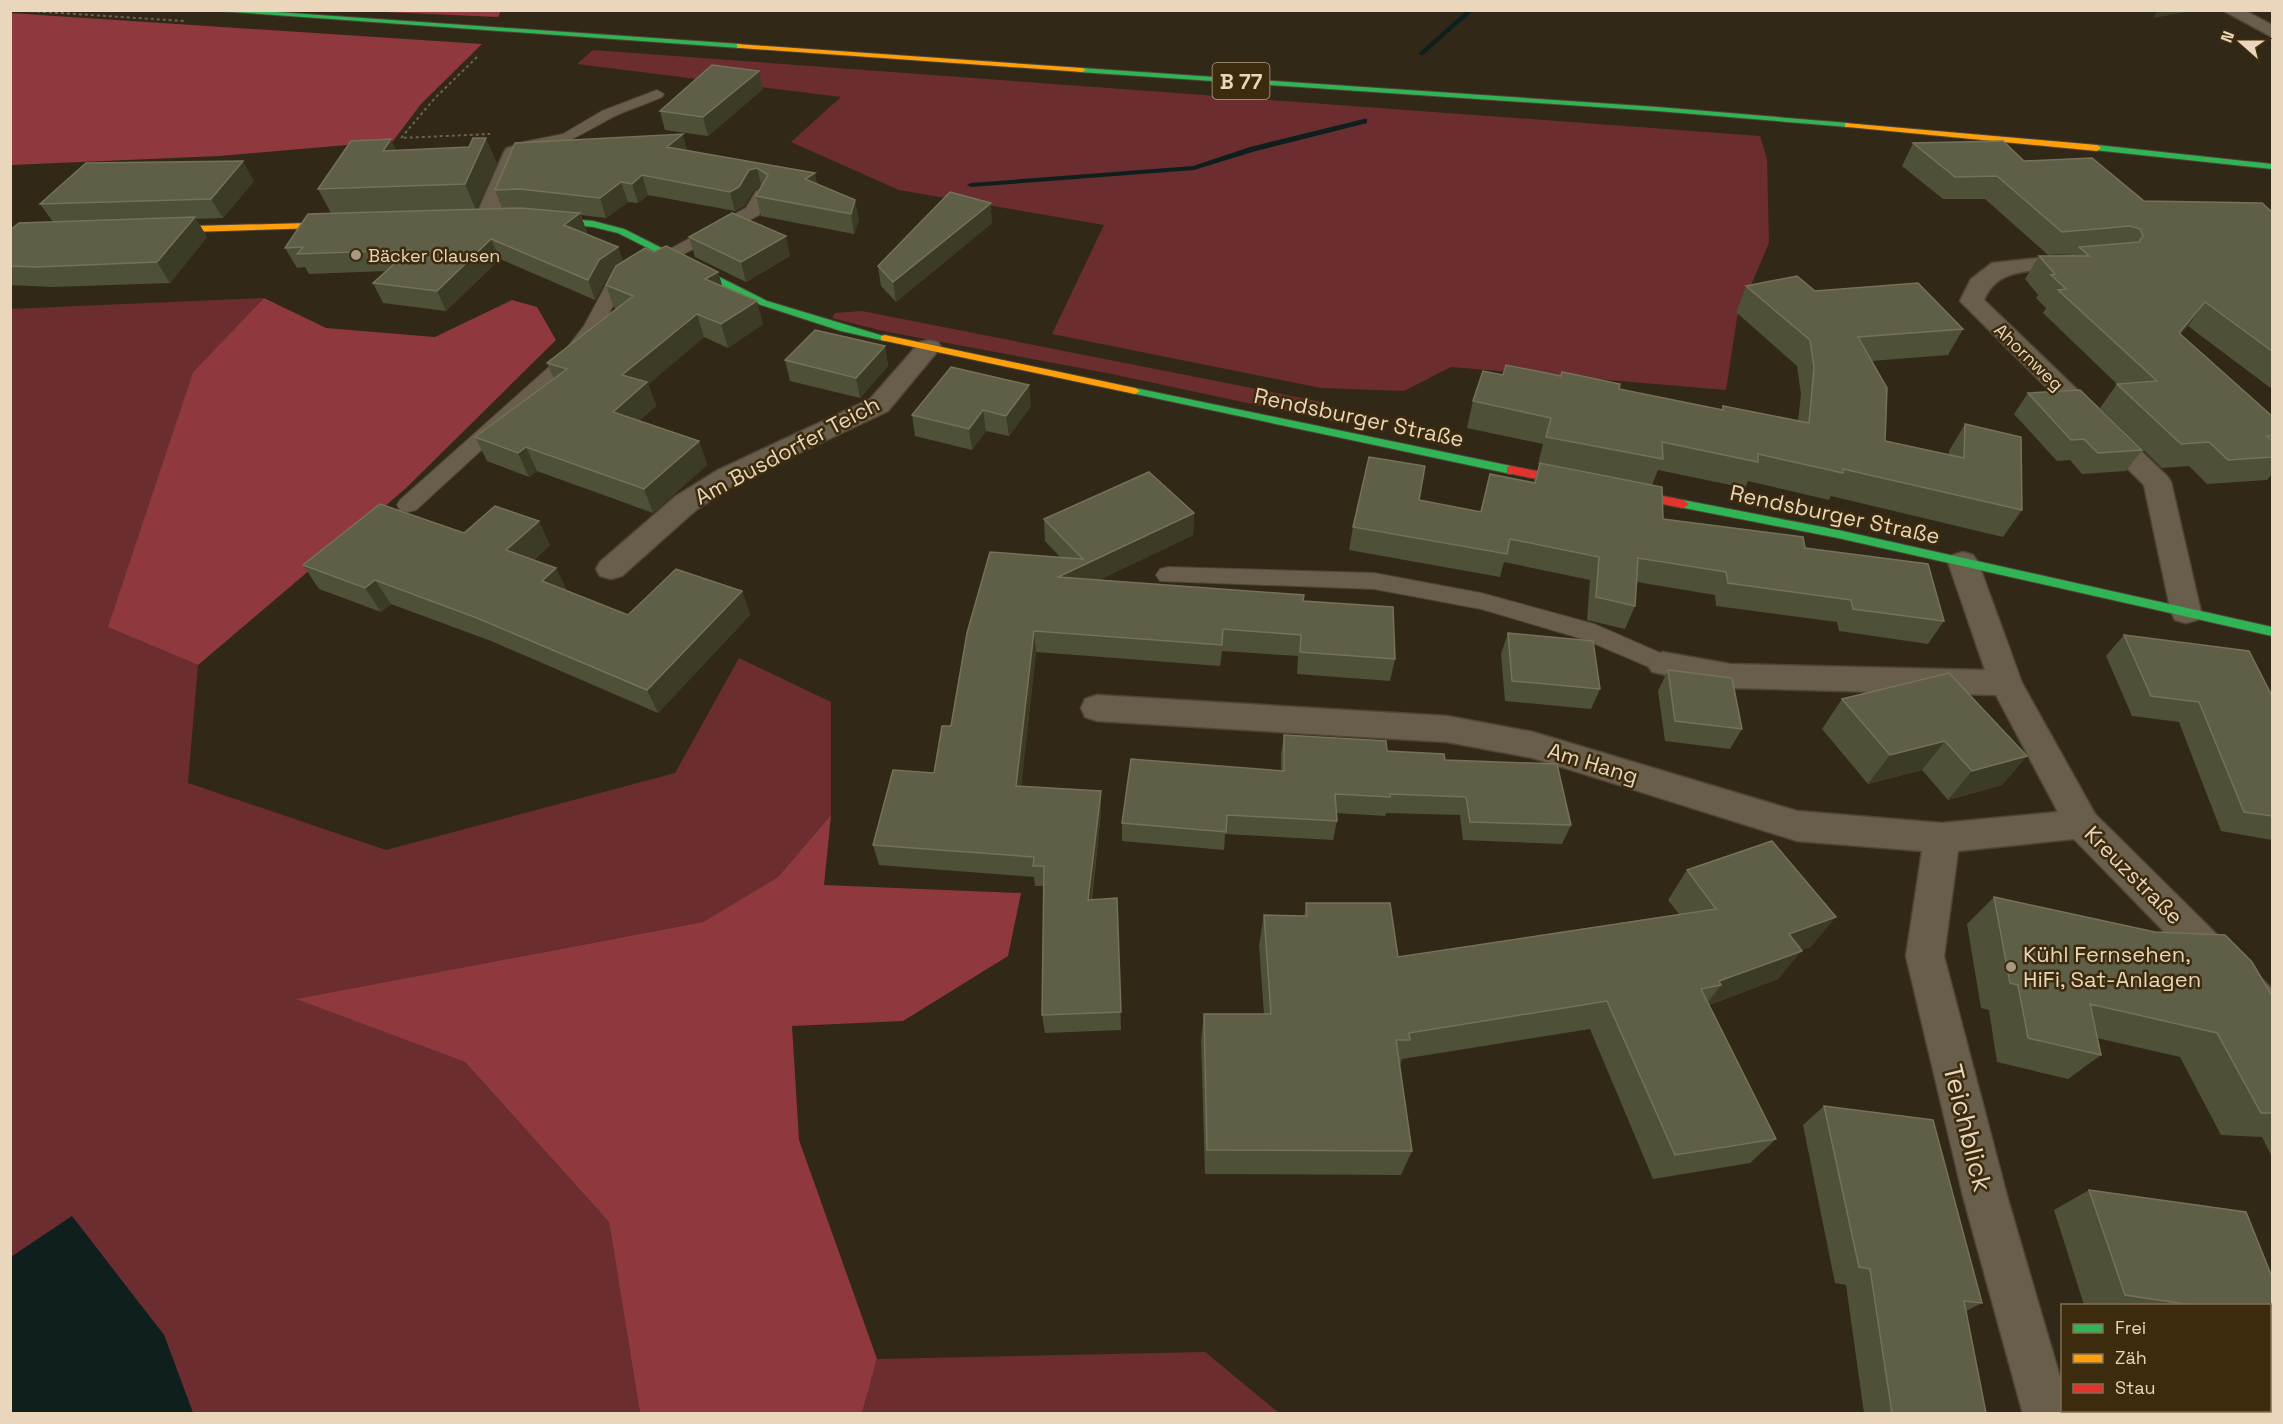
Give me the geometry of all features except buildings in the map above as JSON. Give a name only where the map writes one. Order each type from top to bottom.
[{"type":"main road","name":"B 77","points":[[208,10],[1657,109],[1979,136],[2272,167]]},
{"type":"main road","name":"Rendsburger Straße","points":[[528,218],[594,224],[621,231],[742,293],[799,316],[930,347],[1399,448],[1838,534],[2272,632]]},
{"type":"main road","points":[[137,231],[357,224]]},
{"type":"street","points":[[2230,10],[2272,33]]},
{"type":"street","points":[[485,220],[516,148]]},
{"type":"street","name":"Ahornweg","points":[[2103,259],[2000,268],[1979,284],[1972,301],[2157,482],[2186,612]]},
{"type":"street","name":"Am Busdorfer Teich","points":[[611,569],[686,503],[728,476],[879,405],[930,347]]},
{"type":"street","name":"Kreuzstraße","points":[[1963,562],[2006,683],[2082,824],[2272,1015]]},
{"type":"street","points":[[1663,664],[1730,676],[2006,683]]},
{"type":"street","name":"Am Hang","points":[[1097,708],[1447,729],[1533,745],[1797,826],[1942,838],[2082,824]]},
{"type":"street","name":"Teichblick","points":[[1942,838],[1925,956],[1985,1197],[2047,1413]]},
{"type":"lane","points":[[516,148],[550,143],[568,137],[607,114],[657,94]]},
{"type":"lane","points":[[408,505],[565,363],[593,327],[614,285],[666,254],[753,211],[762,195]]},
{"type":"lane","points":[[1168,575],[1374,581],[1412,590],[1481,601],[1594,633],[1663,664]]},
{"type":"path","points":[[485,49],[435,98],[401,138],[497,134],[516,148]]},
{"type":"shaded area","points":[[362,11],[501,11],[498,17]]},
{"type":"shaded area","points":[[10,13],[482,44],[421,104],[393,141],[219,156],[11,165]]},
{"type":"shaded area","points":[[593,50],[1760,136],[1767,159],[1769,243],[1737,318],[1726,390],[1451,367],[1404,391],[1321,388],[1052,334],[1104,225],[899,190],[791,142],[841,97],[577,64]]},
{"type":"shaded area","points":[[264,298],[193,372],[109,627],[198,665],[188,783],[386,850],[675,773],[739,658],[831,702],[831,815],[778,877],[703,922],[297,999],[465,1062],[609,1222],[640,1413],[193,1413],[164,1335],[71,1217],[11,1257],[10,309]]},
{"type":"shaded area","points":[[264,298],[326,328],[435,337],[512,300],[537,307],[556,340],[405,489],[198,665],[108,627],[193,372]]},
{"type":"shaded area","points":[[862,311],[1317,401],[1335,408],[1341,423],[1107,373],[883,331],[832,318],[835,313]]},
{"type":"shaded area","points":[[831,815],[824,885],[1021,893],[1008,956],[903,1021],[792,1026],[799,1140],[877,1359],[862,1413],[640,1413],[609,1222],[465,1062],[296,999],[703,922],[778,877]]},
{"type":"shaded area","points":[[72,1216],[164,1335],[193,1413],[11,1413],[11,1257]]},
{"type":"shaded area","points":[[1205,1352],[1279,1413],[862,1413],[877,1359]]},
{"type":"waterway","points":[[1421,54],[1471,10]]},
{"type":"waterway","points":[[971,185],[1194,168],[1253,149],[1364,121]]},
{"type":"traffic: fast","points":[[208,10],[740,46]]},
{"type":"traffic: fast","points":[[1082,70],[1657,109],[1848,125]]},
{"type":"traffic: fast","points":[[2097,148],[2272,167]]},
{"type":"traffic: fast","points":[[540,219],[593,224],[621,231],[764,303],[845,329],[885,338]]},
{"type":"traffic: fast","points":[[1135,391],[1511,470]]},
{"type":"traffic: fast","points":[[1683,504],[1838,534],[2272,632]]},
{"type":"traffic: slow","points":[[740,46],[1082,70]]},
{"type":"traffic: slow","points":[[1848,125],[2097,148]]},
{"type":"traffic: slow","points":[[156,230],[345,225]]},
{"type":"traffic: slow","points":[[885,338],[1135,391]]},
{"type":"traffic: jam","points":[[1511,470],[1683,504]]},
{"type":"place","name":"Bäcker Clausen","points":[[356,255]]},
{"type":"place","name":"Kühl Fernsehen, HiFi, Sat-Anlagen","points":[[2011,967]]}]
